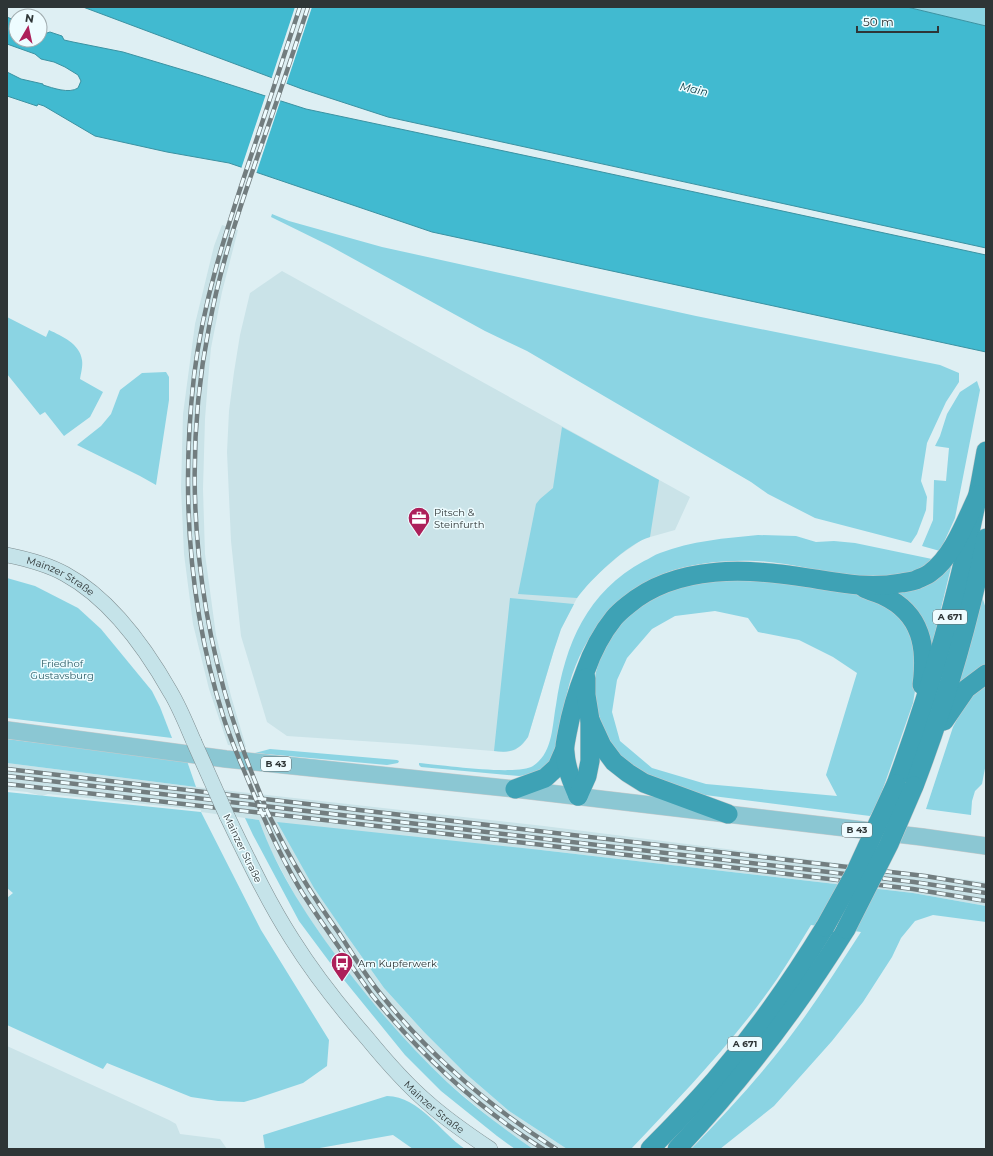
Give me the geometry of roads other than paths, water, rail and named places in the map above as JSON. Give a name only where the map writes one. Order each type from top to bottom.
[{"type":"highway","name":"A 671","points":[[922,739],[962,570],[986,452]]},
{"type":"highway","points":[[515,789],[545,778],[557,767],[564,751],[574,700],[595,647],[615,616],[649,590],[670,581],[692,576],[717,572],[742,571],[774,573],[857,586],[889,585],[914,581],[930,573],[951,550],[978,495]]},
{"type":"highway","name":"A 671","points":[[677,1149],[719,1103],[756,1059],[803,996],[846,929],[886,852],[905,785],[964,634],[986,546]]},
{"type":"highway","points":[[857,586],[885,596],[901,608],[913,620],[921,635],[924,656],[922,739]]},
{"type":"highway","points":[[578,796],[587,776],[590,761],[590,720],[586,695],[586,669]]},
{"type":"highway","points":[[922,739],[966,688],[986,674]]},
{"type":"highway","points":[[590,720],[602,746],[614,762],[628,773],[644,783],[728,814]]},
{"type":"highway","points":[[564,751],[568,771],[578,796]]},
{"type":"highway","name":"A 671","points":[[650,1149],[696,1101],[741,1048],[785,989],[825,927],[905,785]]},
{"type":"main road","name":"Mainzer Straße","points":[[7,555],[44,564],[65,574],[85,587],[106,604],[138,641],[172,694],[227,816],[269,899],[312,970],[349,1018],[398,1074],[427,1102],[473,1138],[490,1149]]},
{"type":"main road","name":"B 43","points":[[7,730],[226,759],[578,796],[986,846]]},
{"type":"water","name":"Main","points":[[83,7],[907,7],[986,26],[986,248],[388,117],[302,89]]},
{"type":"water","points":[[7,17],[8,44],[7,44]]},
{"type":"water","points":[[50,32],[62,36],[64,40],[123,52],[306,109],[986,255],[986,352],[432,232],[229,163],[167,152],[95,136],[44,106],[38,104],[37,106],[7,96],[7,72],[21,79],[43,84],[56,89],[74,90],[78,88],[81,81],[78,75],[54,62],[41,59],[35,54],[18,48],[48,48],[48,33]]},
{"type":"railway","points":[[300,7],[216,266],[198,348],[190,419],[188,463],[191,549],[203,635],[212,677],[233,744],[274,841],[303,894],[353,969],[390,1017],[430,1059],[473,1098],[519,1133],[543,1149]]},
{"type":"railway","points":[[308,7],[226,254],[214,302],[200,384],[195,442],[195,500],[199,557],[207,615],[219,671],[235,727],[270,818],[303,880],[368,978],[398,1015],[439,1058],[507,1115],[556,1149]]},
{"type":"railway","points":[[7,769],[925,876],[986,886]]},
{"type":"railway","points":[[7,776],[914,882],[986,893]]},
{"type":"railway","points":[[7,784],[913,889],[986,901]]},
{"type":"place","name":"Pitsch & Steinfurth","points":[[419,538]]},
{"type":"place","name":"Am Kupferwerk","points":[[342,982]]},
{"type":"park label","name":"Friedhof Gustavsburg","points":[[62,668]]}]
